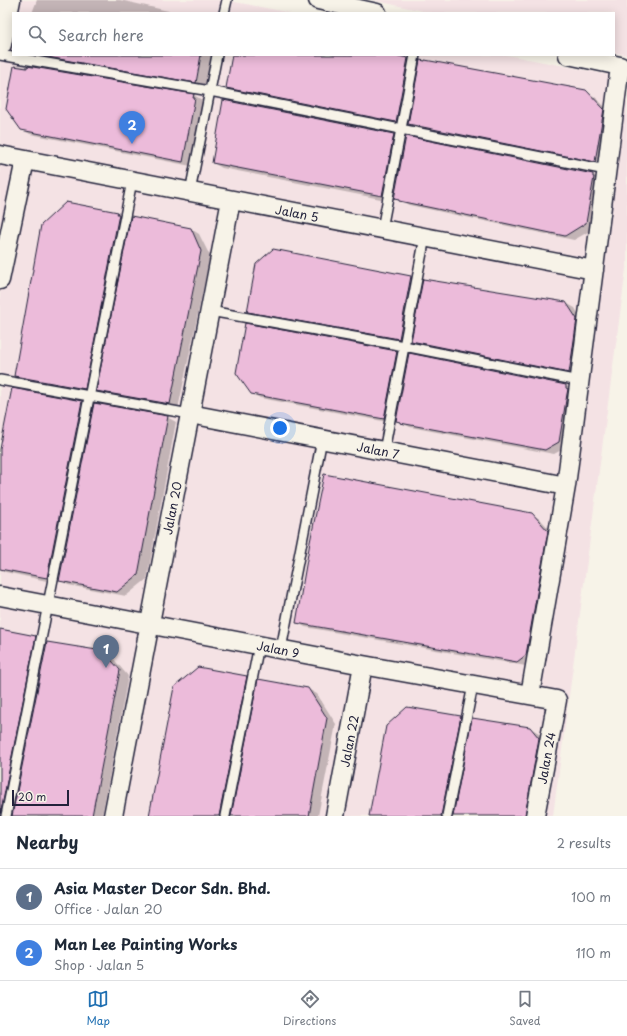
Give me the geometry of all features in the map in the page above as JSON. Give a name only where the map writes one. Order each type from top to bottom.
[{"type":"street","points":[[0,44],[9,0]]},
{"type":"street","points":[[318,0],[373,12]]},
{"type":"street","points":[[530,695],[566,486],[620,66],[573,56]]},
{"type":"street","name":"Jalan 5","points":[[0,155],[594,270]]},
{"type":"street","points":[[0,280],[25,160]]},
{"type":"street","name":"Jalan 20","points":[[113,816],[231,200]]},
{"type":"street","name":"Jalan 7","points":[[190,414],[566,486]]},
{"type":"street","name":"Jalan 9","points":[[0,596],[258,646],[557,700]]},
{"type":"street","name":"Jalan 22","points":[[335,816],[363,665]]},
{"type":"street","name":"Jalan 24","points":[[535,816],[557,700]]},
{"type":"lane","points":[[224,12],[227,0]]},
{"type":"lane","points":[[0,55],[210,91],[606,170]]},
{"type":"lane","points":[[190,192],[217,56]]},
{"type":"lane","points":[[382,229],[415,56]]},
{"type":"lane","points":[[6,816],[132,181]]},
{"type":"lane","points":[[384,451],[425,237]]},
{"type":"lane","points":[[210,311],[404,346],[579,381]]},
{"type":"lane","points":[[0,380],[190,414]]},
{"type":"lane","points":[[281,650],[322,439]]},
{"type":"lane","points":[[225,816],[258,646]]},
{"type":"lane","points":[[447,816],[473,685]]},
{"type":"shaded area","points":[[0,0],[225,0],[286,12],[12,12],[12,56],[512,56],[627,78],[627,261],[553,816],[0,816]]},
{"type":"shaded area","points":[[372,0],[627,0],[627,55],[615,53],[615,12],[427,12]]},
{"type":"building","points":[[42,56],[201,56],[196,83]]},
{"type":"building","points":[[232,56],[399,56],[408,58],[396,122],[226,88]]},
{"type":"building","points":[[420,60],[586,90],[604,109],[595,162],[408,124]]},
{"type":"building","points":[[14,66],[27,68],[27,66],[194,94],[193,98],[195,98],[183,162],[21,130],[6,109]]},
{"type":"building","points":[[223,100],[394,134],[382,196],[212,163]]},
{"type":"building","points":[[406,136],[593,174],[594,177],[586,223],[565,236],[394,199]]},
{"type":"building","points":[[66,202],[118,212],[117,214],[119,214],[85,389],[14,376],[41,225]]},
{"type":"building","points":[[131,216],[191,228],[201,251],[170,404],[96,391]]},
{"type":"building","points":[[273,249],[411,276],[399,339],[247,312],[256,264]]},
{"type":"building","points":[[423,279],[566,302],[577,319],[569,373],[411,341]]},
{"type":"building","points":[[245,323],[397,351],[384,419],[251,394],[236,373]]},
{"type":"building","points":[[409,353],[566,385],[566,388],[568,389],[559,442],[545,450],[396,421]]},
{"type":"building","points":[[12,388],[82,401],[47,578],[0,569],[0,449]]},
{"type":"building","points":[[94,403],[168,416],[138,575],[117,592],[59,581]]},
{"type":"building","points":[[324,474],[532,513],[548,531],[526,655],[517,662],[296,623],[310,542]]},
{"type":"building","points":[[0,629],[36,636],[0,816]]},
{"type":"building","points":[[47,642],[103,651],[120,670],[92,816],[12,816]]},
{"type":"building","points":[[198,667],[247,676],[219,816],[149,816],[174,687]]},
{"type":"building","points":[[258,679],[308,688],[327,718],[309,816],[231,816]]},
{"type":"building","points":[[407,707],[461,716],[441,816],[369,816],[386,726]]},
{"type":"building","points":[[472,718],[530,727],[539,738],[525,816],[453,816]]},
{"type":"place","name":"Man Lee Painting Works","points":[[132,144]]},
{"type":"place","name":"Asia Master Decor Sdn. Bhd.","points":[[106,668]]}]
